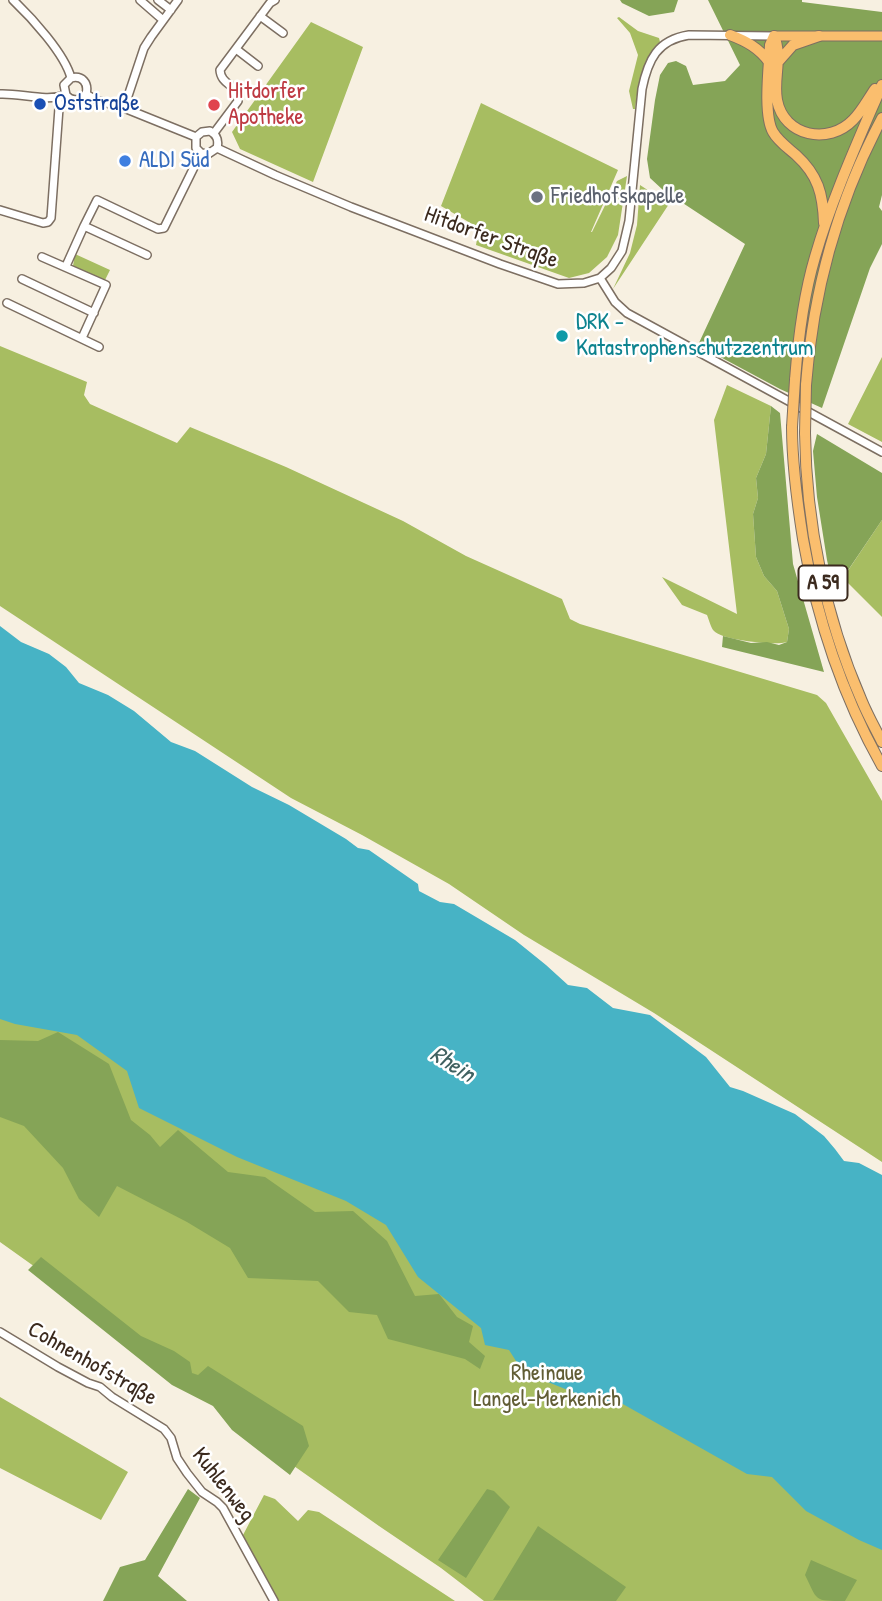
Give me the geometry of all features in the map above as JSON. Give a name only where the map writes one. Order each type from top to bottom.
[{"type":"highway","points":[[730,35],[746,41],[774,62]]},
{"type":"highway","points":[[774,36],[770,45],[777,103],[783,117],[808,134],[835,132],[853,121],[882,83]]},
{"type":"highway","points":[[819,36],[793,45],[774,62],[767,117],[773,132],[815,177],[822,198],[824,228]]},
{"type":"highway","name":"A 59","points":[[882,83],[841,182],[814,260],[796,359],[792,427],[795,487],[810,578],[822,624],[845,692],[882,766]]},
{"type":"highway","name":"A 59","points":[[882,118],[840,214],[818,295],[807,363],[805,433],[807,485],[827,603],[861,699],[882,742]]},
{"type":"main road","points":[[774,36],[882,36]]},
{"type":"street","points":[[13,0],[58,54],[71,78]]},
{"type":"street","points":[[140,0],[163,20]]},
{"type":"street","points":[[158,0],[171,10]]},
{"type":"street","points":[[124,108],[144,48],[178,0]]},
{"type":"street","points":[[214,133],[238,102],[237,91],[222,79],[220,70],[275,0]]},
{"type":"street","points":[[260,16],[283,33]]},
{"type":"street","points":[[774,36],[699,34],[676,38],[662,46],[650,61],[642,89],[629,221],[622,251],[611,268],[600,278],[615,302],[627,313],[882,452]]},
{"type":"street","points":[[236,49],[258,66]]},
{"type":"street","points":[[0,93],[62,96],[76,100],[86,94],[87,85],[80,78],[71,78],[64,85],[62,96],[60,108],[51,218],[43,223],[0,210]]},
{"type":"street","points":[[86,94],[196,137]]},
{"type":"street","points":[[202,132],[214,133],[218,140],[217,148],[208,154],[201,153],[195,144],[196,137],[202,132]]},
{"type":"street","name":"Hitdorfer Straße","points":[[217,148],[351,208],[558,284],[584,283],[600,278]]},
{"type":"street","points":[[66,266],[97,200],[158,229],[164,228],[201,153]]},
{"type":"street","points":[[84,226],[147,255]]},
{"type":"street","points":[[43,257],[106,285],[82,338]]},
{"type":"street","points":[[22,279],[94,313]]},
{"type":"street","points":[[7,303],[99,347]]},
{"type":"street","name":"Cohnenhofstraße","points":[[0,1332],[68,1372],[100,1387],[111,1397],[164,1429]]},
{"type":"street","name":"Kuhlenweg","points":[[164,1429],[187,1473],[202,1492],[223,1508],[274,1601]]},
{"type":"green space","points":[[620,0],[678,0],[674,12],[649,16]]},
{"type":"green space","points":[[708,0],[802,0],[882,12],[882,195],[879,207],[882,211],[882,244],[870,268],[822,408],[698,345],[745,244],[663,190],[650,178],[647,159],[655,100],[660,75],[668,63],[676,61],[686,66],[693,85],[725,81],[740,65]]},
{"type":"green space","points":[[617,18],[638,31],[659,38],[660,42],[645,64],[635,109],[629,91],[638,55],[630,33]]},
{"type":"green space","points":[[311,22],[363,47],[313,182],[240,149],[232,132]]},
{"type":"green space","points":[[481,103],[618,170],[591,232],[617,181],[627,176],[618,235],[607,257],[589,273],[569,278],[476,245],[479,228],[441,206]]},
{"type":"green space","points":[[640,185],[669,204],[613,289],[630,253],[637,225]]},
{"type":"green space","points":[[75,254],[110,270],[104,282],[73,266]]},
{"type":"green space","points":[[0,346],[87,382],[84,395],[90,404],[177,443],[190,427],[286,467],[403,521],[466,556],[562,599],[570,619],[580,624],[817,695],[826,703],[882,801],[882,1162],[654,1013],[524,935],[449,884],[291,798],[0,606]]},
{"type":"green space","points":[[882,357],[882,442],[848,424]]},
{"type":"green space","points":[[727,385],[771,406],[766,454],[756,478],[758,498],[753,514],[756,557],[764,576],[777,591],[789,629],[787,642],[749,641],[719,634],[713,630],[707,615],[682,605],[662,577],[737,614],[714,420]]},
{"type":"green space","points":[[771,406],[780,413],[793,564],[824,672],[722,647],[723,636],[751,643],[767,642],[779,645],[787,642],[789,629],[777,591],[764,576],[756,557],[753,514],[758,498],[756,478],[766,454]]},
{"type":"green space","points":[[817,434],[882,473],[882,520],[834,591],[817,497],[813,451]]},
{"type":"green space","points":[[882,520],[882,617],[843,578]]},
{"type":"green space","name":"Rheinaue Langel-Merkenich","points":[[0,804],[882,1350],[882,1601],[484,1601],[250,1435],[94,1309],[0,1242]]},
{"type":"green space","points":[[58,1032],[109,1064],[131,1120],[160,1147],[178,1130],[228,1172],[265,1177],[315,1212],[353,1211],[387,1241],[415,1296],[439,1294],[457,1317],[473,1326],[469,1342],[485,1356],[480,1369],[465,1359],[388,1339],[377,1315],[349,1312],[318,1281],[248,1278],[230,1248],[187,1222],[117,1186],[99,1217],[79,1199],[63,1168],[24,1126],[0,1117],[0,1040],[38,1041]]},
{"type":"green space","points":[[41,1257],[141,1336],[174,1351],[190,1362],[192,1373],[198,1375],[208,1366],[303,1426],[309,1446],[290,1475],[232,1430],[213,1406],[172,1385],[28,1270]]},
{"type":"green space","points":[[0,1397],[128,1472],[101,1520],[0,1468]]},
{"type":"green space","points":[[188,1489],[200,1498],[158,1576],[187,1601],[103,1601],[120,1567],[145,1560]]},
{"type":"green space","points":[[487,1489],[494,1491],[510,1507],[466,1578],[438,1560]]},
{"type":"green space","points":[[264,1495],[275,1499],[298,1521],[308,1510],[319,1512],[455,1601],[278,1601],[243,1535]]},
{"type":"green space","points":[[538,1526],[626,1587],[616,1601],[493,1600]]},
{"type":"green space","points":[[811,1560],[857,1580],[845,1601],[822,1600],[815,1595],[805,1575]]},
{"type":"water","name":"Rhein","points":[[0,626],[21,642],[49,654],[66,667],[79,683],[108,695],[134,711],[171,742],[195,751],[358,848],[369,850],[418,884],[419,891],[440,902],[454,904],[515,940],[568,985],[587,988],[613,1008],[650,1015],[706,1057],[730,1087],[795,1114],[824,1136],[844,1161],[859,1163],[882,1175],[882,1550],[806,1511],[772,1477],[747,1474],[621,1403],[595,1401],[523,1372],[509,1350],[485,1345],[481,1328],[418,1277],[386,1225],[346,1201],[237,1157],[139,1108],[127,1071],[77,1035],[0,1019]]},
{"type":"place","name":"Oststraße","points":[[40,104]]},
{"type":"place","name":"Hitdorfer Apotheke","points":[[214,105]]},
{"type":"place","name":"ALDI Süd","points":[[125,161]]},
{"type":"place","name":"Friedhofskapelle","points":[[537,197]]},
{"type":"place","name":"DRK - Katastrophenschutzzentrum","points":[[562,336]]}]
